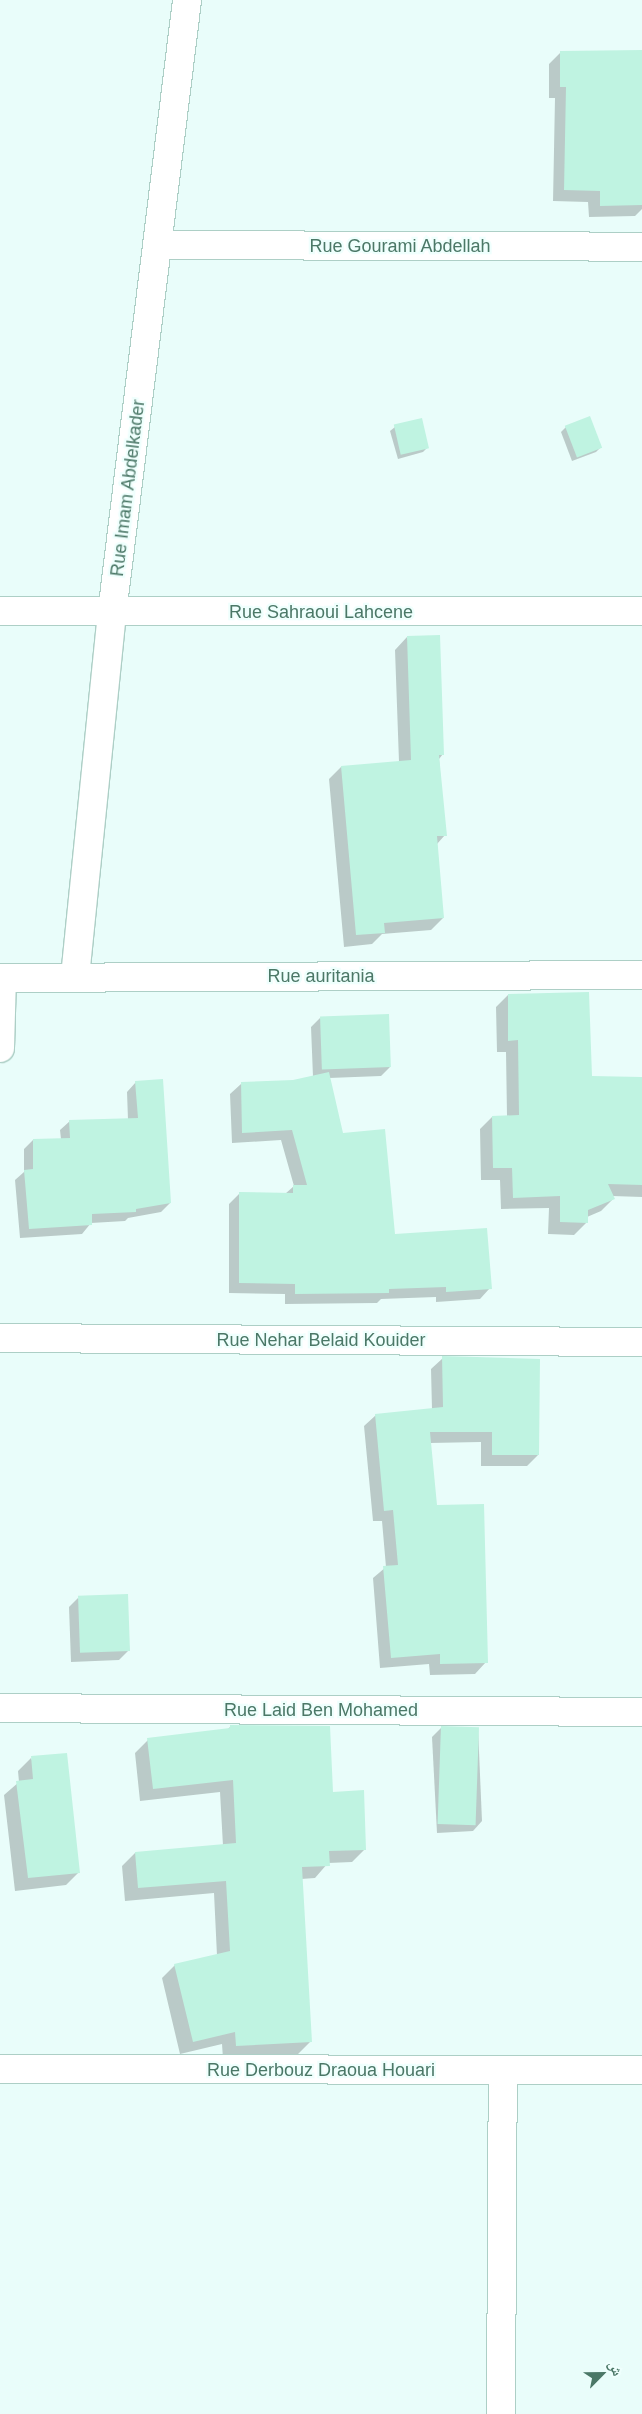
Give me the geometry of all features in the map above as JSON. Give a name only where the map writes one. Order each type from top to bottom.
[{"type":"street","name":"Rue Imam Abdelkader","points":[[75,977],[112,613],[187,0]]},
{"type":"street","name":"Rue Gourami Abdellah","points":[[158,244],[642,247]]},
{"type":"street","name":"Rue Sahraoui Lahcene","points":[[0,611],[112,613],[642,611]]},
{"type":"street","name":"Rue auritania","points":[[1,978],[642,975]]},
{"type":"street","points":[[0,1048],[1,978]]},
{"type":"street","name":"Rue Nehar Belaid Kouider","points":[[0,1338],[642,1342]]},
{"type":"street","name":"Rue Laid Ben Mohamed","points":[[0,1708],[642,1712]]},
{"type":"street","name":"Rue Derbouz Draoua Houari","points":[[0,2069],[642,2070]]},
{"type":"street","points":[[501,2414],[503,2070]]},
{"type":"building","points":[[642,50],[642,205],[600,206],[600,191],[564,190],[566,87],[560,87],[560,51]]},
{"type":"building","points":[[590,416],[602,448],[577,457],[565,426]]},
{"type":"building","points":[[422,418],[429,448],[401,455],[394,425]]},
{"type":"building","points":[[440,635],[444,755],[439,755],[447,836],[437,836],[444,918],[384,923],[385,933],[356,935],[341,766],[411,760],[407,636]]},
{"type":"building","points":[[589,992],[592,1076],[642,1077],[642,1185],[608,1184],[615,1199],[588,1210],[588,1223],[560,1222],[560,1196],[513,1198],[512,1168],[493,1168],[492,1116],[519,1115],[518,1040],[508,1041],[508,994]]},
{"type":"building","points":[[389,1014],[391,1067],[322,1069],[320,1016]]},
{"type":"building","points":[[329,1072],[343,1133],[385,1129],[395,1234],[487,1228],[492,1289],[446,1292],[446,1287],[389,1289],[389,1293],[295,1294],[295,1284],[239,1283],[239,1192],[293,1193],[293,1185],[307,1185],[292,1130],[242,1133],[241,1082],[293,1080]]},
{"type":"building","points":[[163,1079],[171,1203],[136,1209],[136,1212],[92,1214],[92,1225],[29,1229],[24,1170],[33,1169],[33,1139],[70,1138],[69,1120],[138,1118],[135,1081]]},
{"type":"building","points":[[442,1356],[540,1359],[539,1455],[492,1455],[492,1432],[430,1432],[437,1505],[484,1504],[488,1663],[440,1664],[440,1654],[391,1658],[383,1566],[398,1565],[393,1510],[384,1511],[375,1414],[443,1407]]},
{"type":"building","points":[[128,1594],[130,1651],[80,1653],[78,1596]]},
{"type":"building","points":[[230,1725],[330,1726],[333,1792],[364,1790],[366,1850],[329,1851],[330,1866],[302,1867],[312,2042],[236,2046],[235,2032],[193,2042],[174,1964],[230,1951],[226,1881],[138,1888],[135,1852],[236,1843],[233,1780],[153,1789],[147,1738],[230,1728]]},
{"type":"building","points":[[441,1726],[479,1727],[476,1825],[438,1824]]},
{"type":"building","points":[[67,1753],[80,1873],[28,1878],[16,1781],[33,1779],[31,1756]]}]
